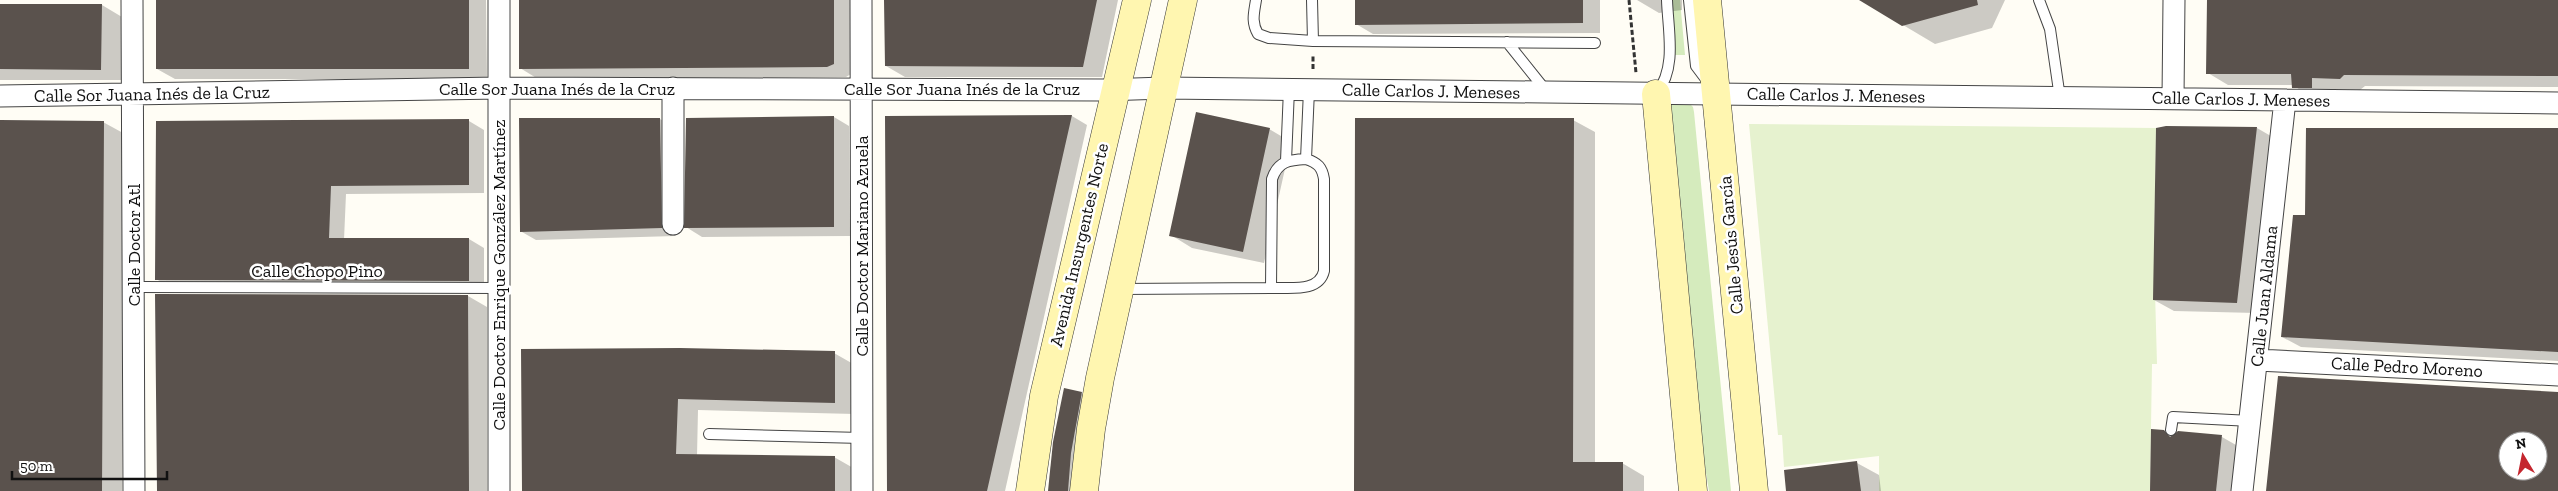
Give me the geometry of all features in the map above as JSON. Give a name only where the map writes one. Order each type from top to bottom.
[{"type":"main road","name":"Avenida Insurgentes Norte","points":[[1030,491],[1044,396],[1137,0]]},
{"type":"main road","points":[[1084,491],[1091,429],[1119,289],[1183,0]]},
{"type":"main road","name":"Calle Jesús García","points":[[1707,0],[1754,491]]},
{"type":"main road","points":[[1647,94],[1693,491]]},
{"type":"street","name":"Calle Doctor Atl","points":[[132,0],[134,95],[134,491]]},
{"type":"street","name":"Calle Doctor Enrique González Martínez","points":[[499,0],[499,491]]},
{"type":"street","name":"Calle Doctor Mariano Azuela","points":[[861,0],[862,491]]},
{"type":"street","points":[[2173,98],[2174,0]]},
{"type":"street","name":"Calle Sor Juana Inés de la Cruz","points":[[0,96],[499,88],[1115,90]]},
{"type":"street","points":[[673,88],[673,224]]},
{"type":"street","name":"Calle Carlos J. Meneses","points":[[1115,90],[1164,88],[2558,102]]},
{"type":"street","name":"Calle Juan Aldama","points":[[2242,491],[2285,100]]},
{"type":"street","name":"Calle Pedro Moreno","points":[[2257,360],[2558,375]]},
{"type":"lane","points":[[1256,0],[1253,19],[1258,34],[1269,38],[1314,41],[1595,43]]},
{"type":"lane","points":[[1312,0],[1314,41]]},
{"type":"lane","points":[[1647,94],[1665,82],[1670,68],[1666,0]]},
{"type":"lane","points":[[1689,0],[1696,66],[1717,93]]},
{"type":"lane","points":[[2039,0],[2050,29],[2060,98]]},
{"type":"lane","points":[[1507,42],[1548,93]]},
{"type":"lane","points":[[1304,90],[1306,159]]},
{"type":"lane","points":[[1286,161],[1304,90]]},
{"type":"lane","points":[[1119,289],[1271,288],[1309,287],[1316,285],[1322,279],[1324,271],[1324,180],[1323,170],[1316,162],[1306,159],[1286,161],[1275,170],[1272,179],[1271,288]]},
{"type":"lane","name":"Calle Chopo Pino","points":[[134,287],[500,288]]},
{"type":"lane","points":[[2171,430],[2173,418],[2251,421]]},
{"type":"lane","points":[[709,434],[862,438]]},
{"type":"path","points":[[1629,0],[1647,94]]},
{"type":"path","points":[[1304,90],[1314,41]]},
{"type":"green space","points":[[1672,0],[1680,0],[1685,55],[1675,55]]},
{"type":"green space","points":[[1689,103],[1693,107],[1694,112],[1731,491],[1709,491],[1703,455],[1670,105]]},
{"type":"green space","points":[[1749,124],[2156,128],[2154,255],[2157,364],[2152,364],[2150,491],[1879,491],[1879,456],[1784,467],[1782,435],[1778,435]]},
{"type":"building","points":[[156,0],[469,0],[469,69],[156,69]]},
{"type":"building","points":[[519,0],[834,0],[834,64],[827,67],[519,69]]},
{"type":"building","points":[[884,0],[1097,0],[1083,67],[885,66]]},
{"type":"building","points":[[1355,0],[1583,0],[1583,23],[1355,25]]},
{"type":"building","points":[[1859,0],[1977,0],[1978,5],[1902,26]]},
{"type":"building","points":[[2207,0],[2558,0],[2558,76],[2344,75],[2340,79],[2312,78],[2312,88],[2292,88],[2291,74],[2206,74]]},
{"type":"building","points":[[0,4],[102,4],[101,70],[0,69]]},
{"type":"building","points":[[1196,112],[1270,128],[1243,252],[1169,236]]},
{"type":"building","points":[[1072,115],[987,491],[887,491],[885,116]]},
{"type":"building","points":[[834,116],[834,227],[684,228],[686,118]]},
{"type":"building","points":[[519,118],[660,118],[662,228],[520,232]]},
{"type":"building","points":[[1355,118],[1574,118],[1573,462],[1623,462],[1623,491],[1354,491]]},
{"type":"building","points":[[469,119],[469,185],[331,186],[329,238],[469,238],[469,281],[155,280],[156,121]]},
{"type":"building","points":[[0,120],[104,121],[102,491],[0,491]]},
{"type":"building","points":[[2166,126],[2257,127],[2237,303],[2153,300],[2156,128]]},
{"type":"building","points":[[2306,128],[2558,128],[2558,352],[2281,337],[2293,215],[2305,215]]},
{"type":"building","points":[[155,294],[468,295],[469,491],[157,491]]},
{"type":"building","points":[[680,348],[835,351],[835,403],[678,399],[676,454],[835,456],[835,491],[522,491],[521,349]]},
{"type":"building","points":[[2278,376],[2558,392],[2558,491],[2266,491]]},
{"type":"building","points":[[1064,388],[1082,392],[1071,453],[1068,491],[1048,491],[1053,442]]},
{"type":"building","points":[[2151,429],[2164,430],[2170,437],[2178,431],[2222,435],[2216,491],[2150,491]]},
{"type":"building","points":[[1857,461],[1861,491],[1786,491],[1784,470]]}]
